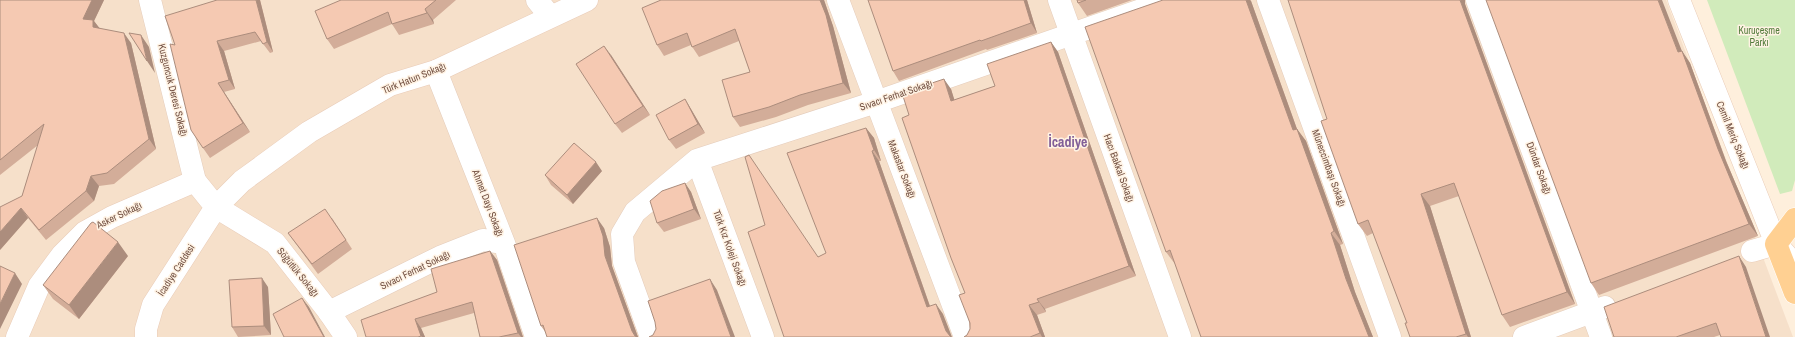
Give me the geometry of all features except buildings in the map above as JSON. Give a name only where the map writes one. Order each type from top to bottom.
[{"type":"main road","points":[[1795,219],[1776,244],[1795,294]]},
{"type":"street","name":"Kuzguncuk Deresi Sokağı","points":[[150,0],[195,181]]},
{"type":"street","name":"Türk Hatun Sokağı","points":[[216,207],[242,181],[309,132],[390,85],[436,71],[544,8],[587,0]]},
{"type":"street","name":"Makastar Sokağı","points":[[838,0],[965,337]]},
{"type":"street","name":"Hacı Bakkal Sokağı","points":[[1059,0],[1180,337]]},
{"type":"street","name":"Sıvacı Ferhat Sokağı","points":[[651,337],[624,262],[622,234],[634,212],[697,160],[876,102],[1170,0]]},
{"type":"street","name":"Müneccimbaşı Sokağı","points":[[1268,0],[1390,337]]},
{"type":"street","name":"Dündar Sokağı","points":[[1477,0],[1600,337]]},
{"type":"street","name":"Cemil Meriç Sokağı","points":[[1679,0],[1776,244],[1795,266]]},
{"type":"street","name":"Ahmet Dayı Sokağı","points":[[436,71],[504,243],[536,337]]},
{"type":"street","name":"Türk Kız Koleji Sokağı","points":[[697,160],[763,337]]},
{"type":"street","points":[[195,181],[216,207]]},
{"type":"street","name":"Asker Sokağı","points":[[17,337],[38,286],[62,255],[85,232],[112,217],[195,181]]},
{"type":"street","name":"Söğütlük Sokağı","points":[[216,207],[275,243],[330,312],[346,337]]},
{"type":"street","name":"İcadiye Caddesi","points":[[146,337],[153,305],[216,207]]},
{"type":"street","name":"Sıvacı Ferhat Sokağı","points":[[330,312],[440,256],[483,240],[504,243]]},
{"type":"street","points":[[1731,259],[1752,250],[1776,244]]},
{"type":"street","points":[[1524,337],[1622,300]]},
{"type":"shaded area","points":[[0,0],[1666,0],[1793,337],[0,337]]},
{"type":"green space","name":"Kuruçeşme Parkı","points":[[1707,0],[1795,0],[1795,180],[1792,191],[1780,194]]},
{"type":"district","name":"İcadiye","points":[[1068,142]]}]
